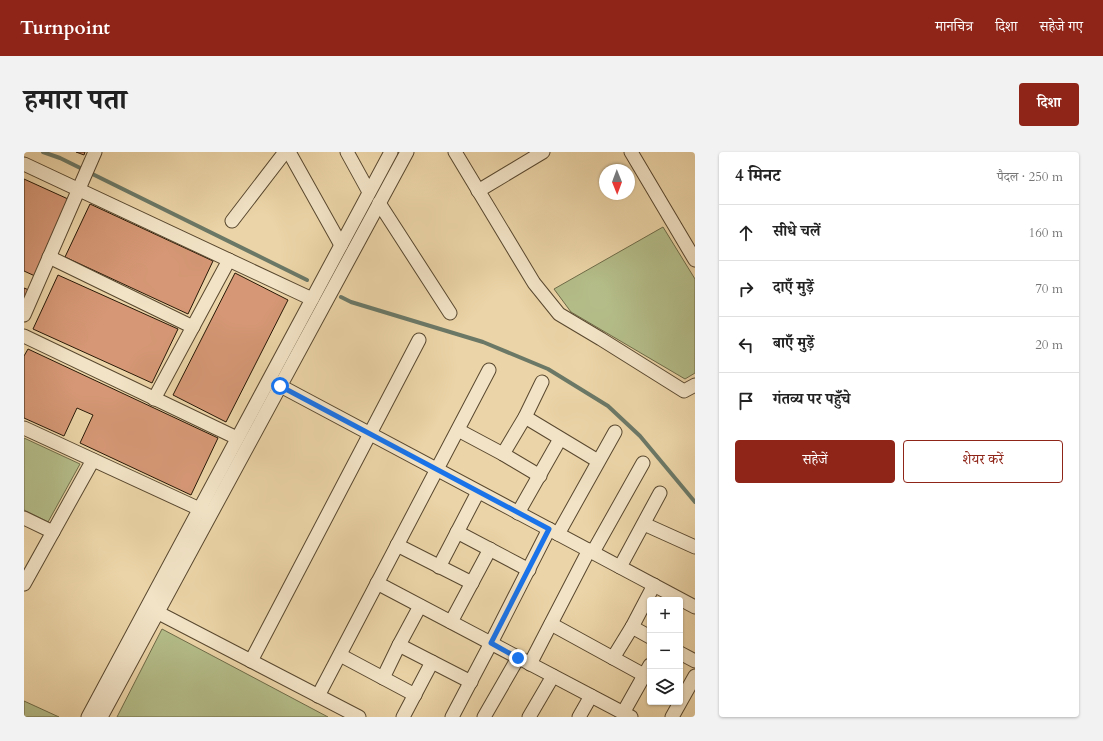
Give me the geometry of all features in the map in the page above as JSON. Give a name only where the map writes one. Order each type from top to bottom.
[{"type":"street","points":[[232,221],[285,152]]},
{"type":"street","points":[[289,152],[341,245]]},
{"type":"street","points":[[347,152],[369,192]]},
{"type":"street","points":[[205,512],[237,438],[274,383],[312,299],[391,152]]},
{"type":"street","points":[[88,717],[152,610],[274,383],[407,152]]},
{"type":"street","points":[[455,152],[534,284],[559,314],[684,391],[695,385]]},
{"type":"street","points":[[478,191],[543,152]]},
{"type":"street","points":[[631,152],[695,260]]},
{"type":"street","points":[[24,315],[93,158]]},
{"type":"street","points":[[24,164],[81,184],[229,260],[312,299]]},
{"type":"street","points":[[379,203],[450,313]]},
{"type":"street","points":[[49,257],[193,327]]},
{"type":"street","points":[[154,399],[229,260]]},
{"type":"street","points":[[24,336],[237,438]]},
{"type":"street","points":[[251,661],[419,340]]},
{"type":"street","points":[[318,696],[489,370]]},
{"type":"street","points":[[503,454],[525,417],[542,382]]},
{"type":"street","points":[[274,383],[695,607]]},
{"type":"street","points":[[525,417],[598,461]]},
{"type":"street","points":[[24,428],[205,512]]},
{"type":"street","points":[[458,430],[540,476]]},
{"type":"street","points":[[452,717],[529,570],[598,461],[614,432]]},
{"type":"street","points":[[518,513],[560,439]]},
{"type":"street","points":[[24,584],[93,460]]},
{"type":"street","points":[[530,664],[591,551],[643,463]]},
{"type":"street","points":[[439,566],[478,492]]},
{"type":"street","points":[[620,567],[660,493]]},
{"type":"street","points":[[24,518],[53,532]]},
{"type":"street","points":[[644,524],[695,547]]},
{"type":"street","points":[[457,532],[529,570]]},
{"type":"street","points":[[397,546],[472,583]]},
{"type":"street","points":[[451,622],[490,549]]},
{"type":"street","points":[[377,583],[627,715],[647,670],[613,658],[551,624]]},
{"type":"street","points":[[613,658],[632,627],[654,585]]},
{"type":"street","points":[[383,678],[420,606]]},
{"type":"street","points":[[152,610],[359,717]]},
{"type":"street","points":[[101,717],[152,610]]},
{"type":"street","points":[[632,627],[647,635]]},
{"type":"street","points":[[399,645],[471,682]]},
{"type":"street","points":[[340,655],[415,695]]},
{"type":"street","points":[[683,655],[695,661]]},
{"type":"street","points":[[484,717],[518,658]]},
{"type":"street","points":[[403,717],[432,662]]},
{"type":"street","points":[[530,717],[553,676]]},
{"type":"street","points":[[672,717],[691,691],[695,676]]},
{"type":"street","points":[[579,717],[591,696]]},
{"type":"green space","points":[[663,227],[695,279],[695,373],[685,379],[571,312],[554,289]]},
{"type":"green space","points":[[24,438],[80,464],[48,522],[24,510]]},
{"type":"green space","points":[[162,629],[328,717],[117,717]]},
{"type":"green space","points":[[24,701],[59,717],[24,717]]},
{"type":"building","points":[[76,152],[85,152],[84,155]]},
{"type":"building","points":[[24,179],[68,199],[35,276],[24,271]]},
{"type":"building","points":[[90,204],[213,261],[188,314],[65,257]]},
{"type":"building","points":[[235,273],[288,300],[226,422],[173,395]]},
{"type":"building","points":[[58,275],[178,329],[152,383],[33,329]]},
{"type":"building","points":[[24,288],[29,290],[24,301]]},
{"type":"building","points":[[28,349],[218,438],[191,495],[80,443],[93,415],[77,408],[64,436],[24,418],[24,356]]},
{"type":"waterway","points":[[43,152],[60,158],[307,280]]},
{"type":"waterway","points":[[341,297],[351,302],[483,342],[548,369],[608,406],[640,436],[695,502]]},
{"type":"route","points":[[280,386],[549,529],[491,643],[518,658]]}]
